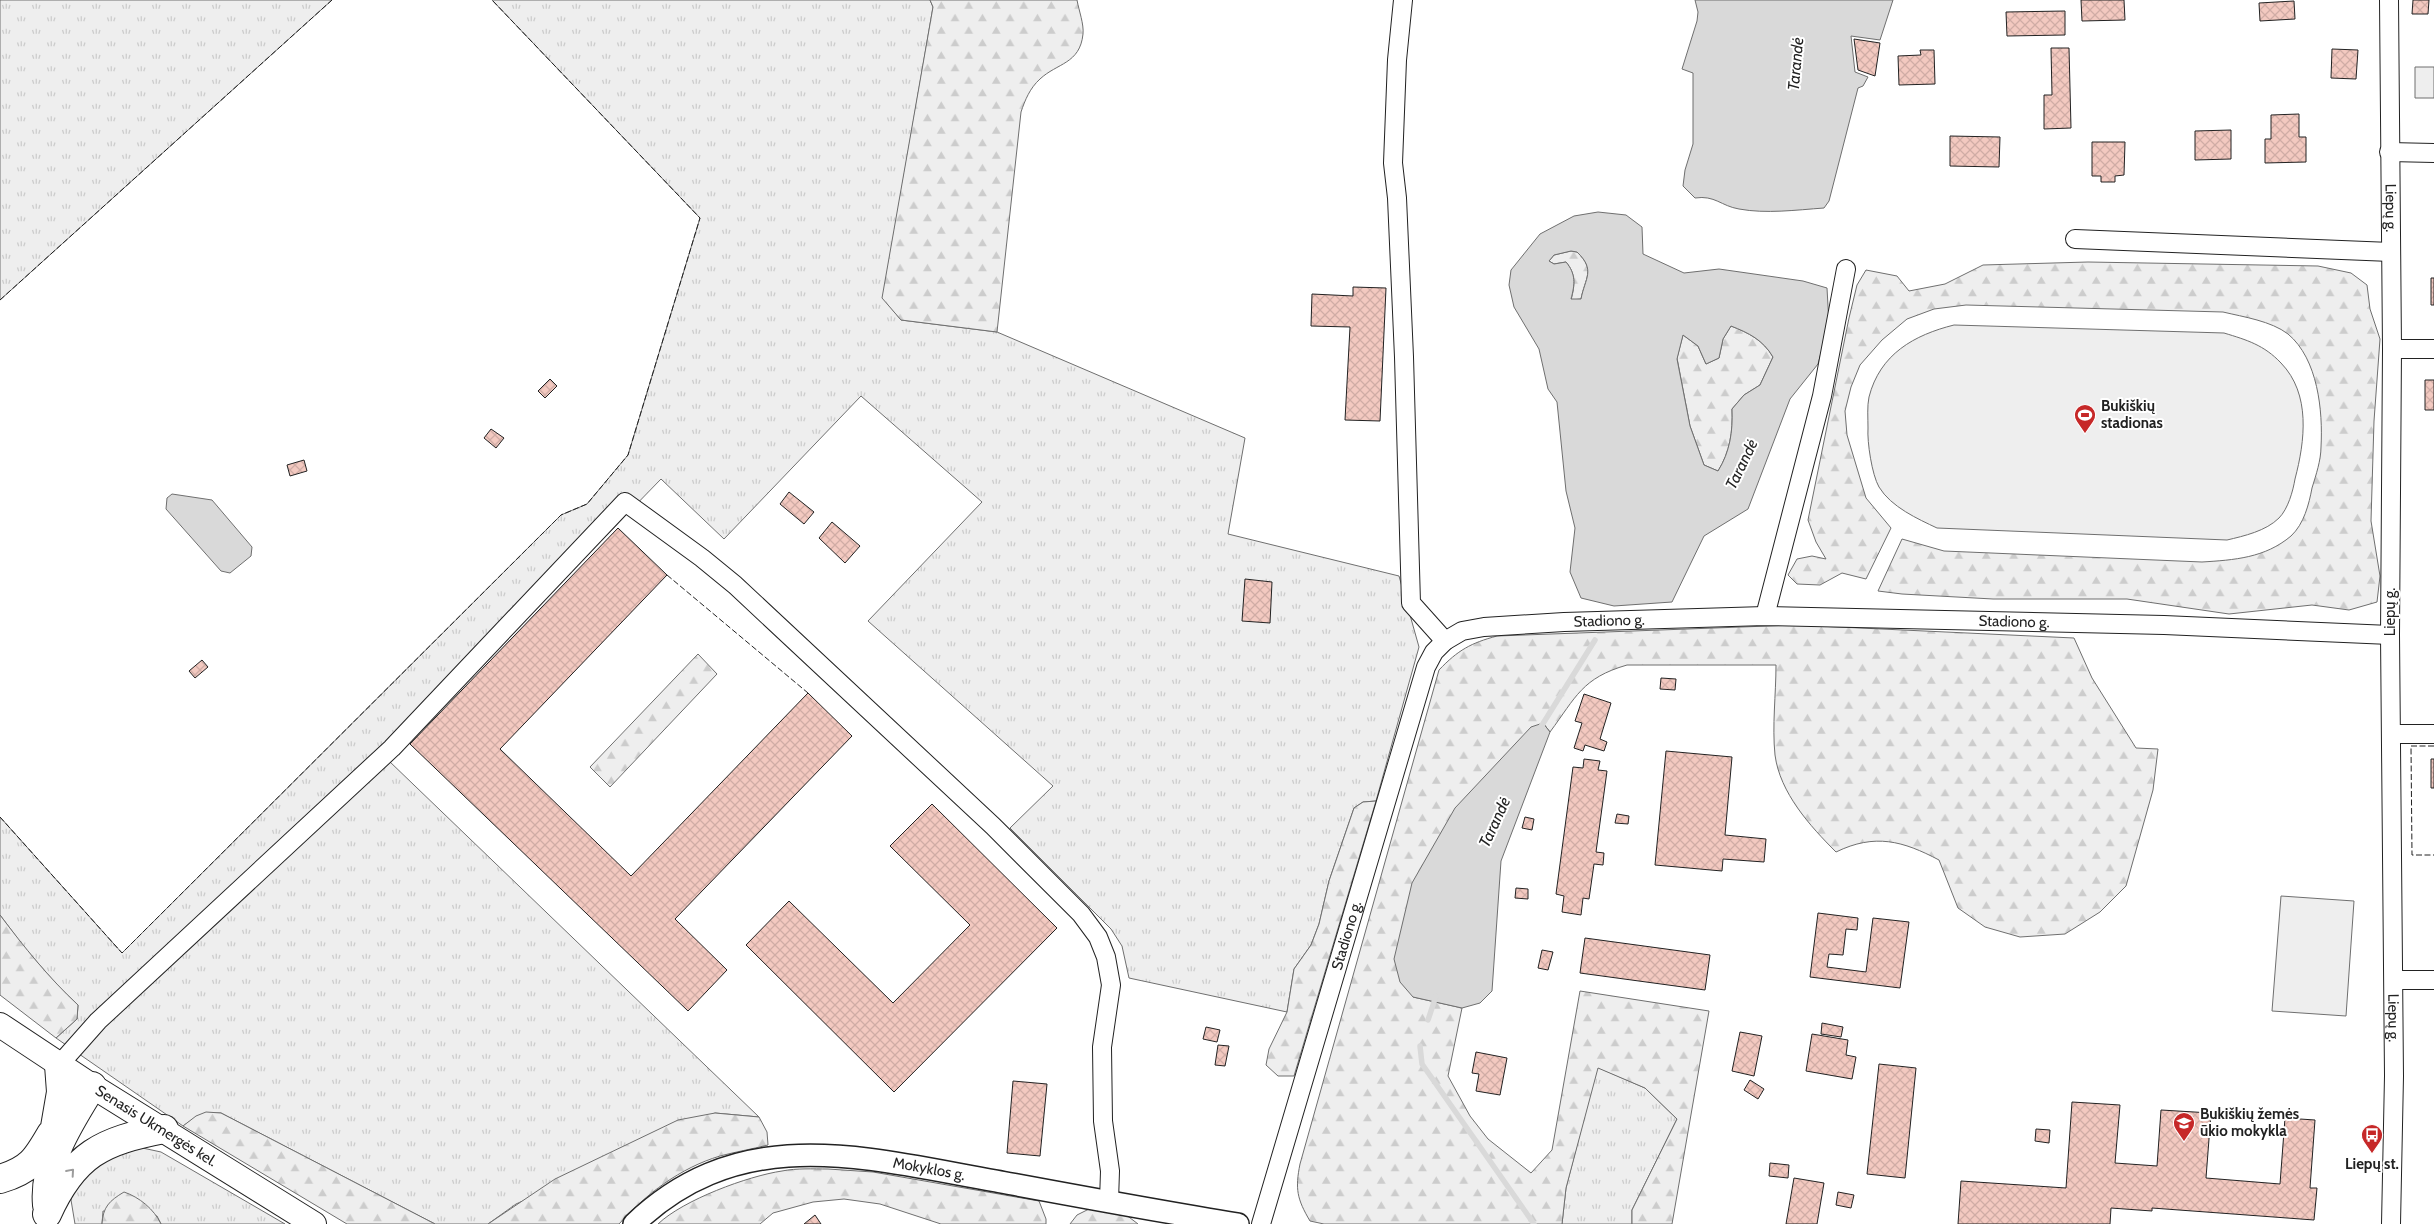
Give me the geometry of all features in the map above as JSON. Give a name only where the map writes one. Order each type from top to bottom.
[{"type":"highway","points":[[55,1127],[61,1092],[59,1064]]},
{"type":"highway","points":[[0,1179],[13,1175],[35,1161],[55,1127],[92,1086]]},
{"type":"highway","points":[[49,1219],[45,1187],[50,1166],[76,1112],[92,1086]]},
{"type":"highway","points":[[49,1219],[60,1187],[74,1168],[97,1150],[128,1136],[164,1129]]},
{"type":"main road","name":"Senasis Ukmergės kel.","points":[[0,1025],[92,1086],[314,1224]]},
{"type":"street","points":[[1403,0],[1397,60],[1393,163],[1397,198],[1404,357],[1411,603],[1444,641]]},
{"type":"street","name":"Liepų g.","points":[[2389,0],[2392,348],[2390,635],[2394,980],[2391,1224]]},
{"type":"street","points":[[2389,152],[2434,153]]},
{"type":"street","points":[[2075,238],[2391,252]]},
{"type":"street","points":[[1766,616],[1822,396],[1846,269]]},
{"type":"street","points":[[2392,348],[2434,349]]},
{"type":"street","points":[[59,1064],[98,1021],[392,748],[625,502],[728,579],[993,826],[1081,914],[1098,937],[1106,957],[1111,985],[1102,1047],[1103,1121],[1110,1171],[1109,1201]]},
{"type":"street","name":"Stadiono g.","points":[[1261,1224],[1426,667],[1434,652],[1444,641],[1462,631],[1484,627],[1766,616],[2164,625],[2390,635]]},
{"type":"street","points":[[2392,734],[2434,734]]},
{"type":"street","points":[[2394,980],[2434,980]]},
{"type":"street","name":"Mokyklos g.","points":[[634,1224],[662,1199],[713,1172],[744,1162],[790,1155],[856,1157],[1109,1201],[1158,1218],[1238,1224]]},
{"type":"green space","points":[[0,0],[332,0],[0,300]]},
{"type":"green space","points":[[492,0],[930,0],[933,7],[883,298],[901,320],[997,332],[1245,438],[1228,534],[1399,576],[1419,647],[1376,801],[1363,802],[1354,808],[1329,881],[1319,924],[1311,945],[1294,969],[1287,1012],[1129,978],[1122,946],[1111,929],[1010,828],[1053,786],[868,621],[982,502],[861,396],[724,539],[661,479],[388,760],[759,1117],[715,1113],[516,1204],[488,1224],[435,1224],[221,1113],[201,1115],[183,1126],[56,1038],[77,1019],[78,1005],[58,986],[24,947],[0,915],[0,817],[122,953],[561,515],[587,504],[628,455],[700,218]]},
{"type":"green space","points":[[930,0],[1077,0],[1082,22],[1083,34],[1081,44],[1073,57],[1033,86],[1021,112],[997,332],[901,320],[882,298],[933,7]]},
{"type":"green space","points":[[2415,67],[2434,67],[2434,98],[2415,98]]},
{"type":"green space","points":[[1571,251],[1577,252],[1583,258],[1588,269],[1587,280],[1581,299],[1571,300],[1574,280],[1572,271],[1566,262],[1554,264],[1549,261],[1554,255]]},
{"type":"green space","points":[[2088,262],[2318,266],[2351,273],[2367,285],[2370,309],[2380,339],[2374,421],[2371,521],[2380,576],[2377,602],[2349,610],[2312,605],[2229,614],[2127,599],[1993,599],[1878,591],[1902,539],[1944,551],[2202,562],[2237,559],[2260,553],[2271,549],[2291,536],[2296,531],[2305,514],[2320,457],[2321,418],[2312,371],[2306,357],[2288,334],[2266,323],[2223,312],[1966,305],[1934,309],[1907,319],[1882,340],[1860,365],[1851,387],[1845,411],[1847,435],[1866,498],[1891,528],[1866,579],[1842,573],[1820,585],[1797,584],[1788,575],[1797,559],[1812,556],[1826,559],[1816,542],[1808,520],[1849,318],[1857,285],[1866,270],[1897,276],[1909,291],[1945,284],[1983,265]]},
{"type":"green space","name":"Bukiškių stadionas","points":[[1954,325],[2224,333],[2262,347],[2275,357],[2291,375],[2301,403],[2303,434],[2301,449],[2293,489],[2285,510],[2274,523],[2254,532],[2227,540],[1937,528],[1913,516],[1890,501],[1876,482],[1868,441],[1869,397],[1881,369],[1890,358],[1912,341],[1925,334]]},
{"type":"green space","points":[[1731,326],[1755,338],[1765,346],[1773,357],[1760,385],[1744,395],[1732,409],[1730,441],[1718,471],[1704,465],[1690,426],[1677,358],[1683,335],[1698,346],[1706,364],[1719,358],[1723,339]]},
{"type":"green space","points":[[1796,625],[2074,638],[2092,678],[2136,748],[2158,749],[2153,790],[2126,886],[2100,912],[2065,934],[2020,937],[1985,927],[1958,908],[1939,860],[1913,848],[1889,842],[1863,843],[1836,852],[1807,820],[1783,783],[1775,755],[1776,665],[1627,665],[1612,670],[1581,690],[1550,732],[1543,723],[1413,997],[1462,1008],[1448,1076],[1470,1116],[1488,1139],[1531,1173],[1552,1150],[1580,991],[1709,1011],[1672,1224],[1632,1224],[1632,1210],[1677,1119],[1645,1088],[1598,1068],[1566,1188],[1562,1224],[1324,1224],[1310,1221],[1298,1194],[1300,1164],[1439,670],[1452,657],[1465,648],[1497,636]]},
{"type":"green space","points":[[698,654],[717,674],[610,787],[590,767]]},
{"type":"green space","points":[[1376,801],[1294,1076],[1278,1076],[1266,1065],[1269,1049],[1287,1012],[1294,969],[1311,945],[1319,924],[1329,881],[1354,808],[1363,802]]},
{"type":"green space","points":[[2281,896],[2354,901],[2346,1016],[2272,1011]]},
{"type":"green space","points":[[0,915],[37,962],[78,1005],[77,1019],[56,1038],[0,995]]},
{"type":"green space","points":[[1597,1067],[1645,1088],[1677,1119],[1632,1210],[1632,1224],[1562,1224],[1566,1188]]},
{"type":"green space","points":[[206,1112],[221,1113],[435,1224],[347,1224],[183,1126],[196,1116]]},
{"type":"green space","points":[[715,1113],[759,1117],[767,1132],[768,1145],[720,1156],[691,1167],[652,1192],[619,1224],[488,1224],[555,1179],[678,1120]]},
{"type":"green space","points":[[138,1147],[161,1152],[285,1224],[161,1224],[157,1216],[103,1211],[102,1224],[75,1224],[71,1200],[74,1185],[97,1158]]},
{"type":"green space","points":[[828,1169],[873,1172],[1039,1201],[1046,1224],[941,1224],[880,1204],[844,1199],[813,1202],[773,1213],[760,1224],[658,1224],[683,1206],[699,1198],[752,1178],[788,1170]]},
{"type":"green space","points":[[124,1192],[146,1204],[161,1224],[102,1224],[105,1209],[114,1198]]},
{"type":"green space","points":[[1093,1207],[1125,1214],[1138,1224],[1070,1224],[1077,1215]]},
{"type":"water","points":[[1695,0],[1893,0],[1880,40],[1851,36],[1855,72],[1868,77],[1863,86],[1858,88],[1829,201],[1824,208],[1792,211],[1739,209],[1713,199],[1695,198],[1683,186],[1685,170],[1693,144],[1693,73],[1682,69],[1697,21],[1698,12]]},
{"type":"water","points":[[1598,212],[1626,215],[1642,227],[1643,254],[1684,273],[1719,269],[1803,281],[1827,288],[1829,324],[1818,364],[1790,399],[1748,509],[1704,536],[1672,602],[1614,606],[1581,598],[1570,572],[1575,528],[1566,491],[1557,402],[1548,389],[1539,349],[1514,307],[1509,285],[1511,270],[1540,234],[1574,216]],"holes":[[[1571,251],[1577,252],[1583,258],[1588,269],[1587,280],[1581,299],[1571,299],[1574,279],[1572,271],[1566,262],[1554,264],[1549,261],[1554,255]],[[1731,326],[1755,338],[1765,346],[1773,357],[1760,385],[1744,395],[1732,409],[1730,441],[1718,471],[1704,465],[1690,426],[1677,359],[1683,335],[1698,346],[1706,364],[1719,358],[1723,339]]]},
{"type":"water","points":[[172,494],[212,500],[252,547],[251,556],[230,573],[221,571],[166,509],[167,498]]},
{"type":"water","points":[[1543,723],[1550,732],[1501,861],[1492,991],[1480,1003],[1462,1008],[1413,997],[1400,982],[1394,959],[1412,883],[1455,808],[1531,727]]},
{"type":"building","points":[[2081,0],[2124,0],[2125,20],[2082,21]]},
{"type":"building","points":[[2413,0],[2429,0],[2428,14],[2412,14]]},
{"type":"building","points":[[2294,1],[2295,19],[2260,21],[2259,3]]},
{"type":"building","points":[[2065,11],[2065,35],[2007,36],[2006,12]]},
{"type":"building","points":[[1854,39],[1880,43],[1875,76],[1858,70]]},
{"type":"building","points":[[2051,48],[2069,48],[2071,128],[2044,129],[2044,95],[2052,95]]},
{"type":"building","points":[[2332,49],[2358,50],[2356,79],[2331,78]]},
{"type":"building","points":[[1920,50],[1934,50],[1935,84],[1899,85],[1898,56],[1921,55]]},
{"type":"building","points":[[2299,114],[2299,137],[2306,137],[2306,162],[2265,163],[2265,139],[2271,139],[2271,115]]},
{"type":"building","points":[[2231,130],[2231,159],[2195,160],[2195,131]]},
{"type":"building","points":[[1950,136],[2000,137],[1999,167],[1950,166]]},
{"type":"building","points":[[2092,142],[2125,142],[2124,175],[2115,176],[2115,182],[2101,182],[2101,176],[2092,176]]},
{"type":"building","points":[[2431,278],[2434,278],[2434,305],[2431,305]]},
{"type":"building","points":[[1353,287],[1386,288],[1380,421],[1345,420],[1350,327],[1311,326],[1312,294],[1353,296]]},
{"type":"building","points":[[550,379],[557,386],[545,398],[538,391]]},
{"type":"building","points":[[2425,380],[2434,380],[2434,410],[2425,410]]},
{"type":"building","points":[[491,429],[504,438],[496,448],[484,438]]},
{"type":"building","points":[[304,460],[307,471],[290,476],[287,465]]},
{"type":"building","points":[[789,492],[814,512],[804,524],[780,504]]},
{"type":"building","points":[[832,522],[860,546],[845,563],[819,538]]},
{"type":"building","points":[[618,528],[667,575],[500,749],[631,876],[808,693],[852,736],[675,919],[727,970],[688,1011],[410,744]]},
{"type":"building","points":[[1245,579],[1272,582],[1270,623],[1242,621]]},
{"type":"building","points":[[202,660],[208,667],[195,678],[189,671]]},
{"type":"building","points":[[1661,678],[1676,679],[1675,690],[1660,689]]},
{"type":"building","points":[[1584,694],[1611,703],[1600,739],[1607,742],[1604,751],[1585,745],[1583,751],[1574,748],[1582,723],[1575,721]]},
{"type":"building","points":[[1666,751],[1732,757],[1725,835],[1766,839],[1764,862],[1723,859],[1722,871],[1655,865]]},
{"type":"building","points":[[1584,759],[1600,761],[1598,770],[1607,771],[1596,852],[1604,853],[1603,865],[1594,864],[1589,899],[1583,898],[1581,915],[1562,912],[1564,896],[1556,894],[1573,767],[1583,768]]},
{"type":"building","points":[[2431,759],[2434,759],[2434,788],[2431,788]]},
{"type":"building","points":[[932,804],[1057,928],[894,1092],[746,945],[789,901],[893,1003],[970,925],[890,846]]},
{"type":"building","points":[[1617,814],[1629,816],[1628,824],[1615,823]]},
{"type":"building","points":[[1525,817],[1534,819],[1532,830],[1522,828]]},
{"type":"building","points":[[1516,888],[1528,889],[1528,899],[1515,898]]},
{"type":"building","points":[[1818,913],[1858,918],[1857,930],[1846,929],[1843,955],[1829,954],[1827,967],[1866,972],[1873,918],[1909,922],[1900,988],[1810,977]]},
{"type":"building","points":[[1585,938],[1710,955],[1705,990],[1580,973]]},
{"type":"building","points":[[1542,950],[1553,952],[1548,970],[1538,968]]},
{"type":"building","points":[[1822,1023],[1843,1027],[1841,1037],[1821,1034]]},
{"type":"building","points":[[1206,1027],[1220,1030],[1217,1042],[1203,1039]]},
{"type":"building","points":[[1740,1032],[1762,1036],[1754,1076],[1732,1071]]},
{"type":"building","points":[[1812,1034],[1848,1040],[1846,1055],[1856,1057],[1852,1079],[1806,1071]]},
{"type":"building","points":[[1218,1045],[1229,1046],[1225,1066],[1215,1065]]},
{"type":"building","points":[[1476,1052],[1507,1058],[1500,1095],[1476,1091],[1479,1074],[1472,1073]]},
{"type":"building","points":[[1879,1064],[1916,1068],[1905,1178],[1867,1174]]},
{"type":"building","points":[[1750,1080],[1764,1089],[1758,1099],[1744,1090]]},
{"type":"building","points":[[1013,1081],[1047,1084],[1040,1156],[1007,1153]]},
{"type":"building","name":"Bukiškių žemės ūkio mokykla","points":[[2072,1102],[2120,1105],[2115,1163],[2157,1166],[2161,1110],[2211,1113],[2206,1178],[2280,1184],[2285,1118],[2315,1120],[2310,1188],[2317,1188],[2314,1220],[2152,1208],[2152,1211],[2111,1208],[2110,1224],[1958,1224],[1961,1181],[2066,1188]]},
{"type":"building","points":[[2036,1129],[2050,1130],[2049,1143],[2035,1141]]},
{"type":"building","points":[[1770,1163],[1789,1165],[1788,1178],[1769,1176]]},
{"type":"building","points":[[1794,1178],[1824,1183],[1817,1224],[1786,1224]]},
{"type":"building","points":[[1838,1192],[1854,1195],[1851,1208],[1836,1205]]},
{"type":"building","points":[[815,1215],[821,1224],[804,1224]]},
{"type":"waterway","name":"Tarandė","points":[[1539,730],[1595,640]]},
{"type":"waterway","name":"Tarandė","points":[[1428,1020],[1436,996]]},
{"type":"waterway","name":"Tarandė","points":[[1420,1046],[1422,1064],[1534,1224]]},
{"type":"fence","points":[[0,300],[332,0]]},
{"type":"fence","points":[[0,817],[122,953],[561,515],[587,504],[628,455],[700,218],[492,0]]},
{"type":"fence","points":[[667,575],[808,693]]},
{"type":"fence","points":[[2434,746],[2411,746],[2412,855],[2434,855]]},
{"type":"place","name":"Bukiškių stadionas","points":[[2085,434]]},
{"type":"place","name":"Bukiškių žemės ūkio mokykla","points":[[2184,1142]]},
{"type":"place","name":"Liepų st.","points":[[2372,1154]]}]
